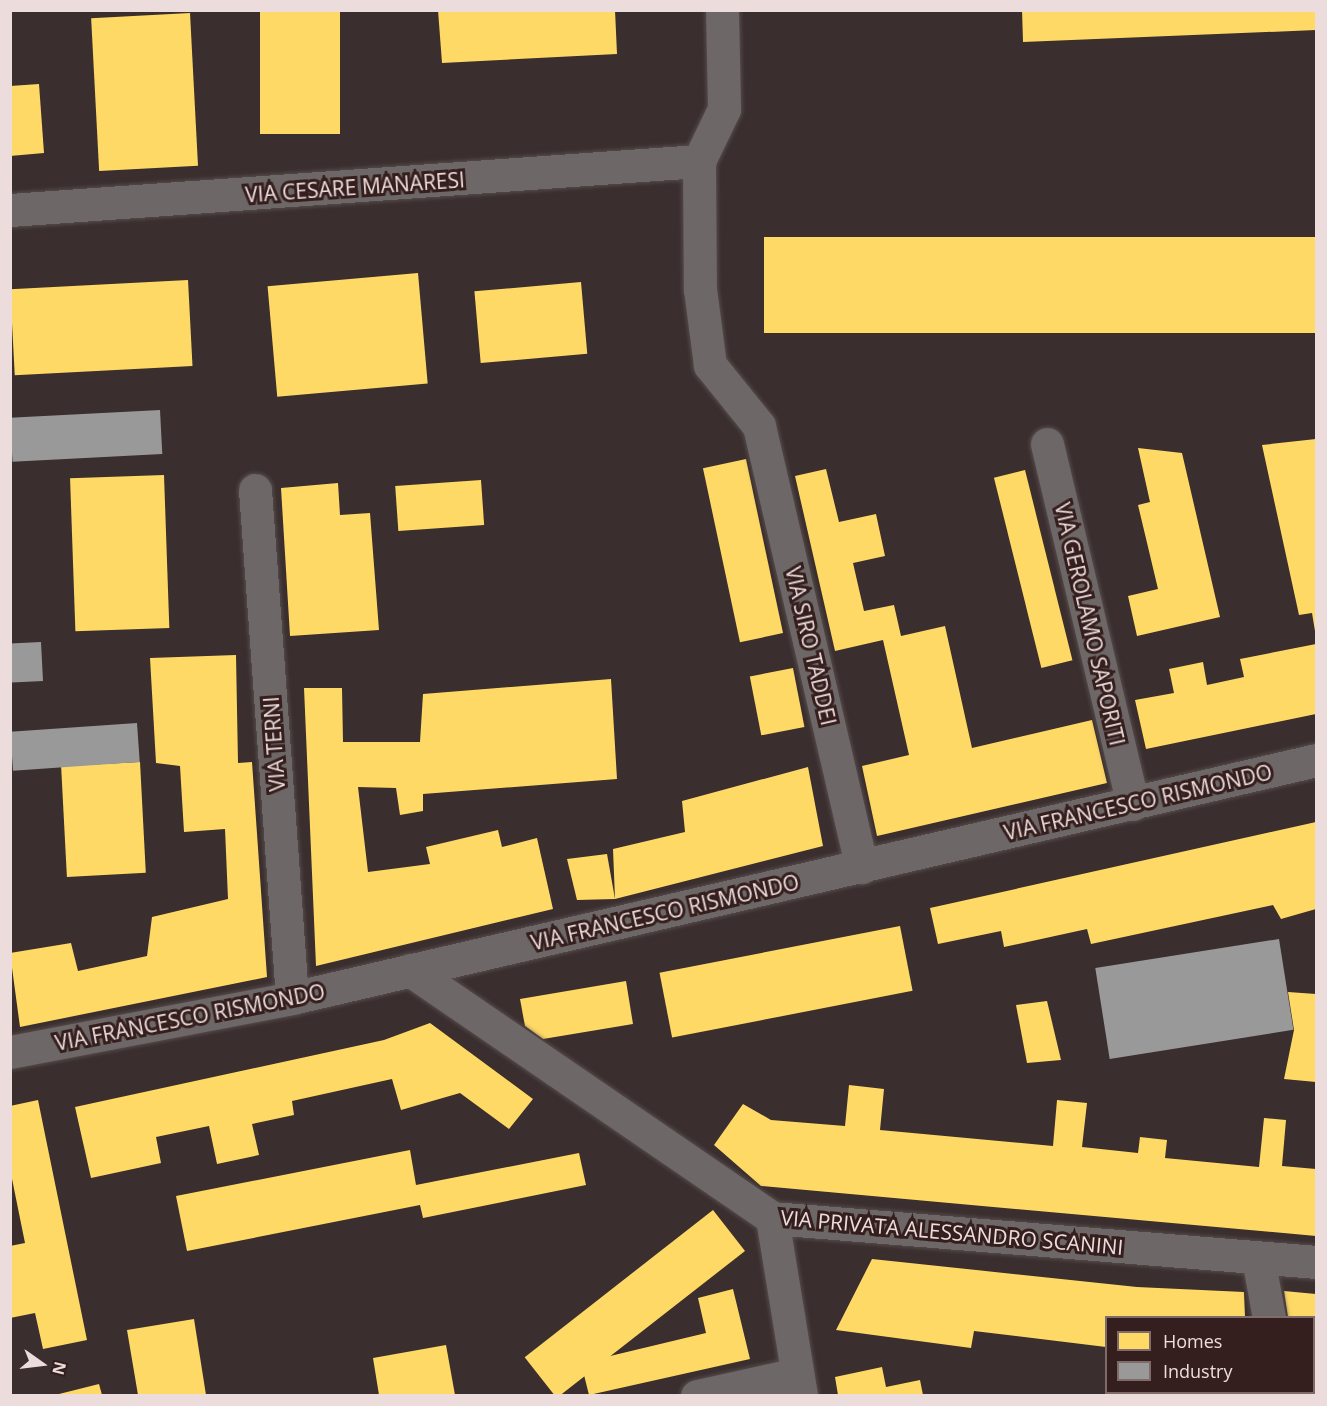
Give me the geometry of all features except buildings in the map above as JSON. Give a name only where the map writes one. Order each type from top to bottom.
[{"type":"street","points":[[699,161],[724,109],[722,10]]},
{"type":"street","name":"VIA CESARE MANARESI","points":[[10,210],[699,161]]},
{"type":"street","name":"VIA SIRO TADDEI","points":[[699,161],[700,289],[710,365],[759,426],[862,867]]},
{"type":"street","name":"VIA GEROLAMO SAPORITI","points":[[1047,444],[1133,804]]},
{"type":"street","name":"VIA TERNI","points":[[255,490],[292,998]]},
{"type":"street","name":"VIA FRANCESCO RISMONDO","points":[[10,1052],[292,998],[1317,760]]},
{"type":"street","name":"VIA PRIVATA ALESSANDRO SCANINI","points":[[410,970],[772,1218],[1317,1262]]},
{"type":"street","points":[[697,1395],[799,1385],[772,1218]]},
{"type":"street","points":[[1258,1258],[1269,1316]]}]
